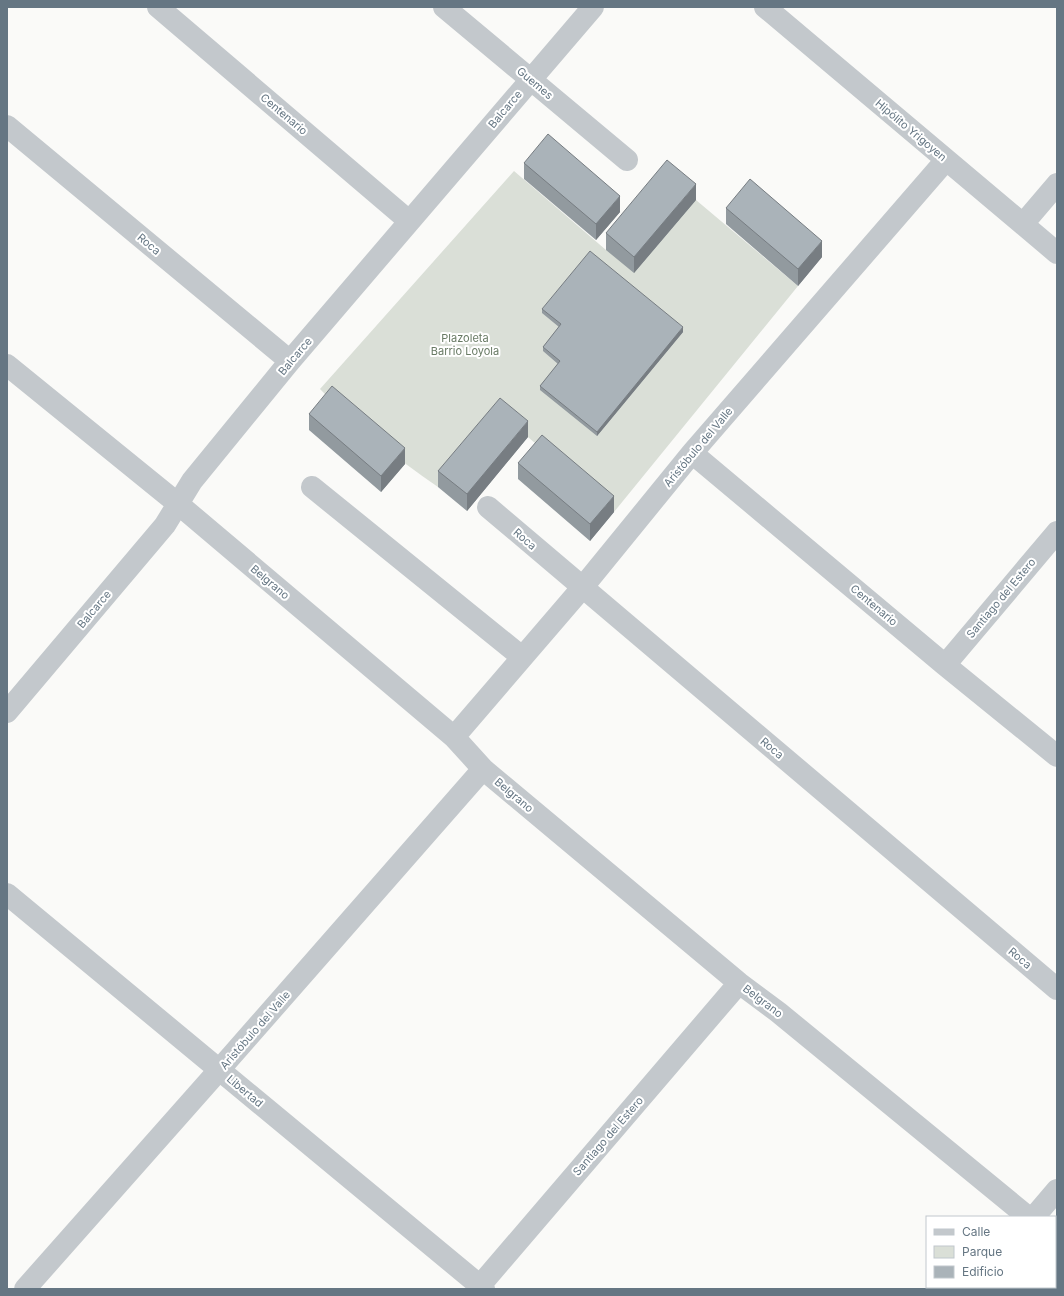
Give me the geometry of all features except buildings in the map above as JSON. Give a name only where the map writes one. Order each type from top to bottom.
[{"type":"street","name":"Centenario","points":[[158,7],[409,221]]},
{"type":"street","name":"Guemes","points":[[444,7],[627,160]]},
{"type":"street","name":"Balcarce","points":[[7,712],[165,525],[177,503],[192,481],[290,361],[593,7]]},
{"type":"street","name":"Hipólito Yrigoyen","points":[[765,7],[1057,253]]},
{"type":"street","name":"Roca","points":[[7,126],[290,361]]},
{"type":"street","name":"Aristóbulo del Valle","points":[[454,737],[582,588],[692,453],[946,160]]},
{"type":"street","points":[[1023,224],[1057,184]]},
{"type":"street","name":"Belgrano","points":[[7,365],[177,503],[454,737],[482,769],[738,983],[778,1012],[1027,1216]]},
{"type":"street","name":"Centenario","points":[[692,453],[945,665],[1057,756]]},
{"type":"street","points":[[312,487],[522,658]]},
{"type":"street","name":"Roca","points":[[488,507],[1057,989]]},
{"type":"street","name":"Santiago del Estero","points":[[945,665],[1057,532]]},
{"type":"street","name":"Aristóbulo del Valle","points":[[25,1289],[482,769]]},
{"type":"street","name":"Libertad","points":[[7,894],[480,1288]]},
{"type":"street","name":"Santiago del Estero","points":[[480,1288],[738,983]]},
{"type":"street","points":[[1035,1216],[1057,1190]]},
{"type":"green space","name":"Plazoleta Barrio Loyola","points":[[514,171],[606,250],[696,200],[798,286],[614,512],[528,437],[438,487],[377,441],[347,416],[320,389]]}]
